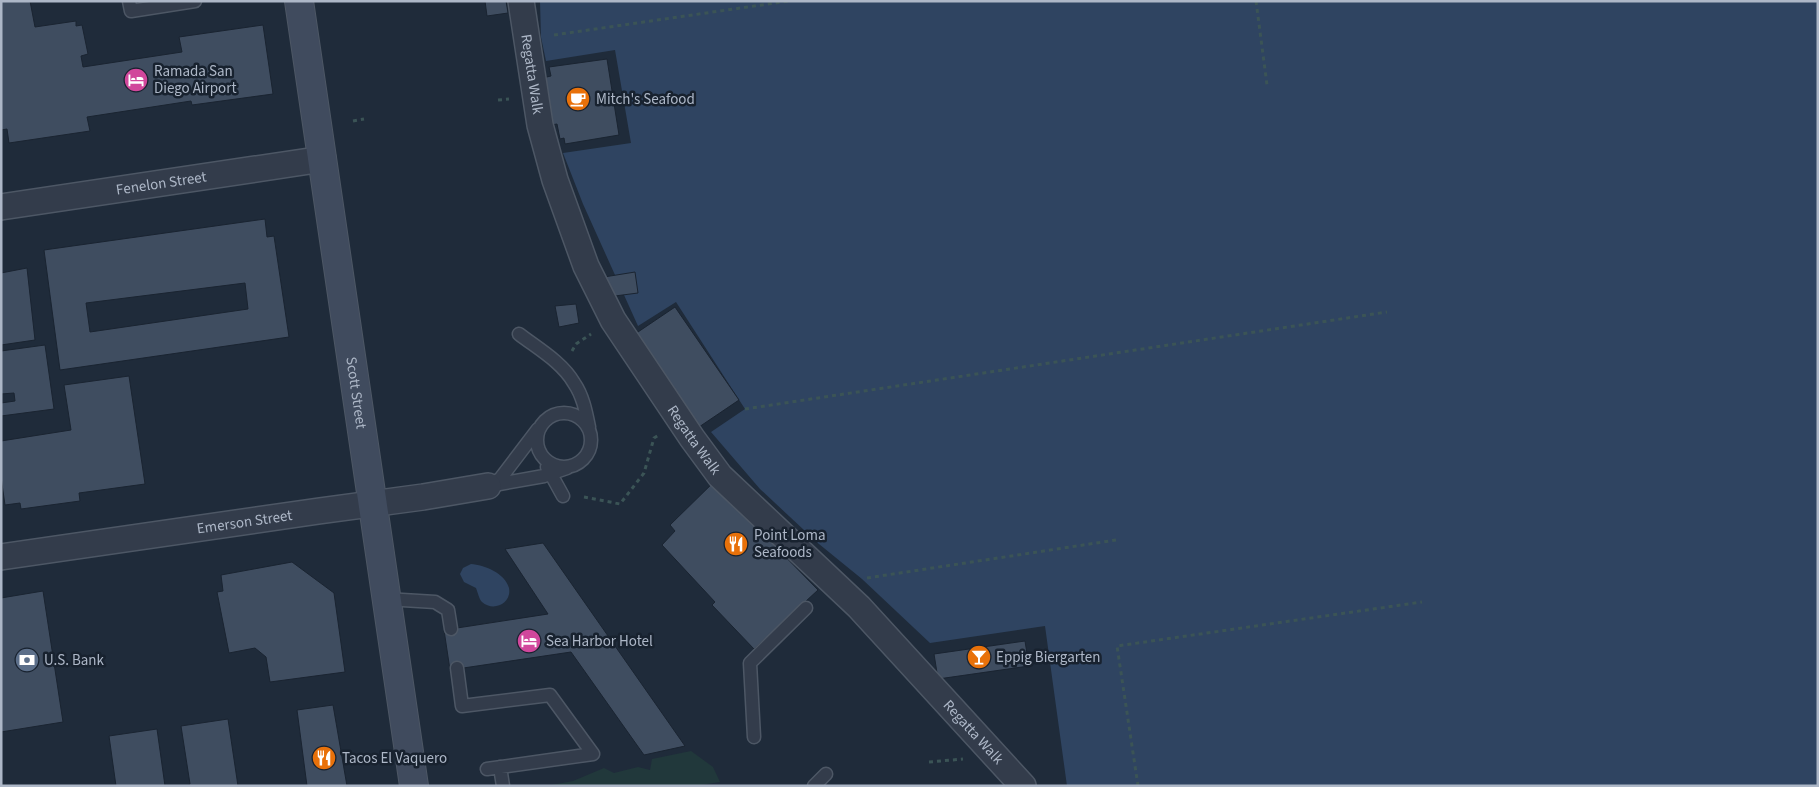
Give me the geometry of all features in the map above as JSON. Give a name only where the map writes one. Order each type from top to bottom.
[{"type":"main road","name":"Scott Street","points":[[299,1],[414,786]]},
{"type":"street","name":"Regatta Walk","points":[[521,1],[540,124],[555,180],[586,266],[613,320],[720,476],[859,606],[1023,786]]},
{"type":"street","name":"Fenelon Street","points":[[1,207],[323,159]]},
{"type":"street","name":"Emerson Street","points":[[1,557],[488,486]]},
{"type":"lane","points":[[129,1],[130,10],[195,1]]},
{"type":"lane","points":[[488,486],[551,474],[572,466],[581,461],[588,453],[591,443],[582,400],[574,381],[560,367],[519,334]]},
{"type":"lane","points":[[488,486],[500,479],[539,427],[551,416],[566,412],[577,416],[585,422],[590,432]]},
{"type":"lane","points":[[527,479],[550,485],[563,496],[537,448],[536,438],[539,427]]},
{"type":"lane","points":[[542,458],[550,464],[561,468],[572,466]]},
{"type":"lane","points":[[386,599],[435,602],[448,610],[451,629]]},
{"type":"lane","points":[[754,737],[750,663],[806,608]]},
{"type":"lane","points":[[457,668],[462,706],[550,695],[593,754],[487,769]]},
{"type":"lane","points":[[500,767],[503,786]]},
{"type":"lane","points":[[814,786],[826,774]]},
{"type":"path","points":[[550,36],[788,1]]},
{"type":"path","points":[[1256,1],[1266,85]]},
{"type":"path","points":[[353,121],[364,120]]},
{"type":"path","points":[[745,409],[1386,312]]},
{"type":"path","points":[[571,352],[576,344],[613,320]]},
{"type":"path","points":[[583,497],[620,504],[644,473],[654,438],[682,422]]},
{"type":"path","points":[[862,579],[1116,540]]},
{"type":"path","points":[[1138,786],[1117,646],[1422,602]]},
{"type":"green space","points":[[691,751],[713,767],[720,782],[695,786],[546,786],[573,781],[604,768],[614,773],[638,767],[650,770],[652,759]]},
{"type":"water","points":[[540,1],[1818,1],[1818,786],[1067,786],[1045,626],[930,643],[862,579],[819,544],[760,489],[711,432],[745,409],[676,302],[638,326],[583,204],[563,153],[631,143],[615,50],[546,61],[541,37]]},
{"type":"water","points":[[471,564],[488,568],[503,578],[509,588],[508,598],[505,602],[496,606],[486,605],[479,598],[476,588],[464,582],[460,574],[463,568]]},
{"type":"building","name":"Ramada San Diego Airport","points":[[1,1],[30,1],[35,27],[76,21],[76,26],[82,25],[88,54],[81,56],[83,67],[182,52],[179,37],[263,25],[273,94],[192,105],[191,101],[87,117],[90,131],[9,143],[7,129],[1,130]]},
{"type":"building","points":[[485,1],[506,1],[508,13],[487,16]]},
{"type":"building","points":[[607,59],[619,135],[565,144],[564,138],[560,139],[557,124],[545,126],[538,79],[551,76],[549,67]]},
{"type":"building","points":[[265,219],[267,237],[274,236],[289,337],[60,370],[44,250]],"holes":[[[245,283],[248,309],[90,332],[86,303]]]},
{"type":"building","points":[[27,268],[35,340],[1,345],[1,273]]},
{"type":"building","points":[[635,272],[638,293],[607,297],[604,277]]},
{"type":"building","points":[[576,304],[579,323],[559,327],[555,306]]},
{"type":"building","points":[[675,307],[739,400],[699,427],[635,334]]},
{"type":"building","points":[[45,345],[54,409],[1,416],[1,403],[15,401],[14,393],[1,394],[1,351]]},
{"type":"building","points":[[129,376],[145,484],[79,493],[80,501],[21,509],[20,503],[5,505],[1,477],[1,441],[71,430],[64,385]]},
{"type":"building","points":[[720,476],[782,534],[772,543],[818,590],[754,649],[712,605],[715,602],[662,545],[675,531],[670,525]]},
{"type":"building","name":"Sea Harbor Hotel","points":[[543,543],[685,746],[644,755],[571,652],[450,670],[444,630],[548,614],[505,549]]},
{"type":"building","points":[[292,562],[334,593],[345,672],[270,682],[266,657],[255,648],[229,653],[217,592],[223,591],[221,575]]},
{"type":"building","name":"U.S. Bank","points":[[43,591],[63,722],[1,732],[1,598]]},
{"type":"building","points":[[1025,641],[1029,666],[938,679],[934,654]]},
{"type":"building","points":[[333,705],[347,786],[307,786],[297,710]]},
{"type":"building","points":[[228,719],[238,786],[187,786],[190,784],[181,726]]},
{"type":"building","points":[[157,729],[165,786],[116,786],[109,736]]},
{"type":"place","name":"Ramada San Diego Airport","points":[[136,80]]},
{"type":"place","name":"Mitch's Seafood","points":[[578,99]]},
{"type":"place","name":"Point Loma Seafoods","points":[[736,544]]},
{"type":"place","name":"Sea Harbor Hotel","points":[[529,641]]},
{"type":"place","name":"Eppig Biergarten","points":[[979,657]]},
{"type":"place","name":"U.S. Bank","points":[[27,660]]},
{"type":"place","name":"Tacos El Vaquero","points":[[324,758]]}]
